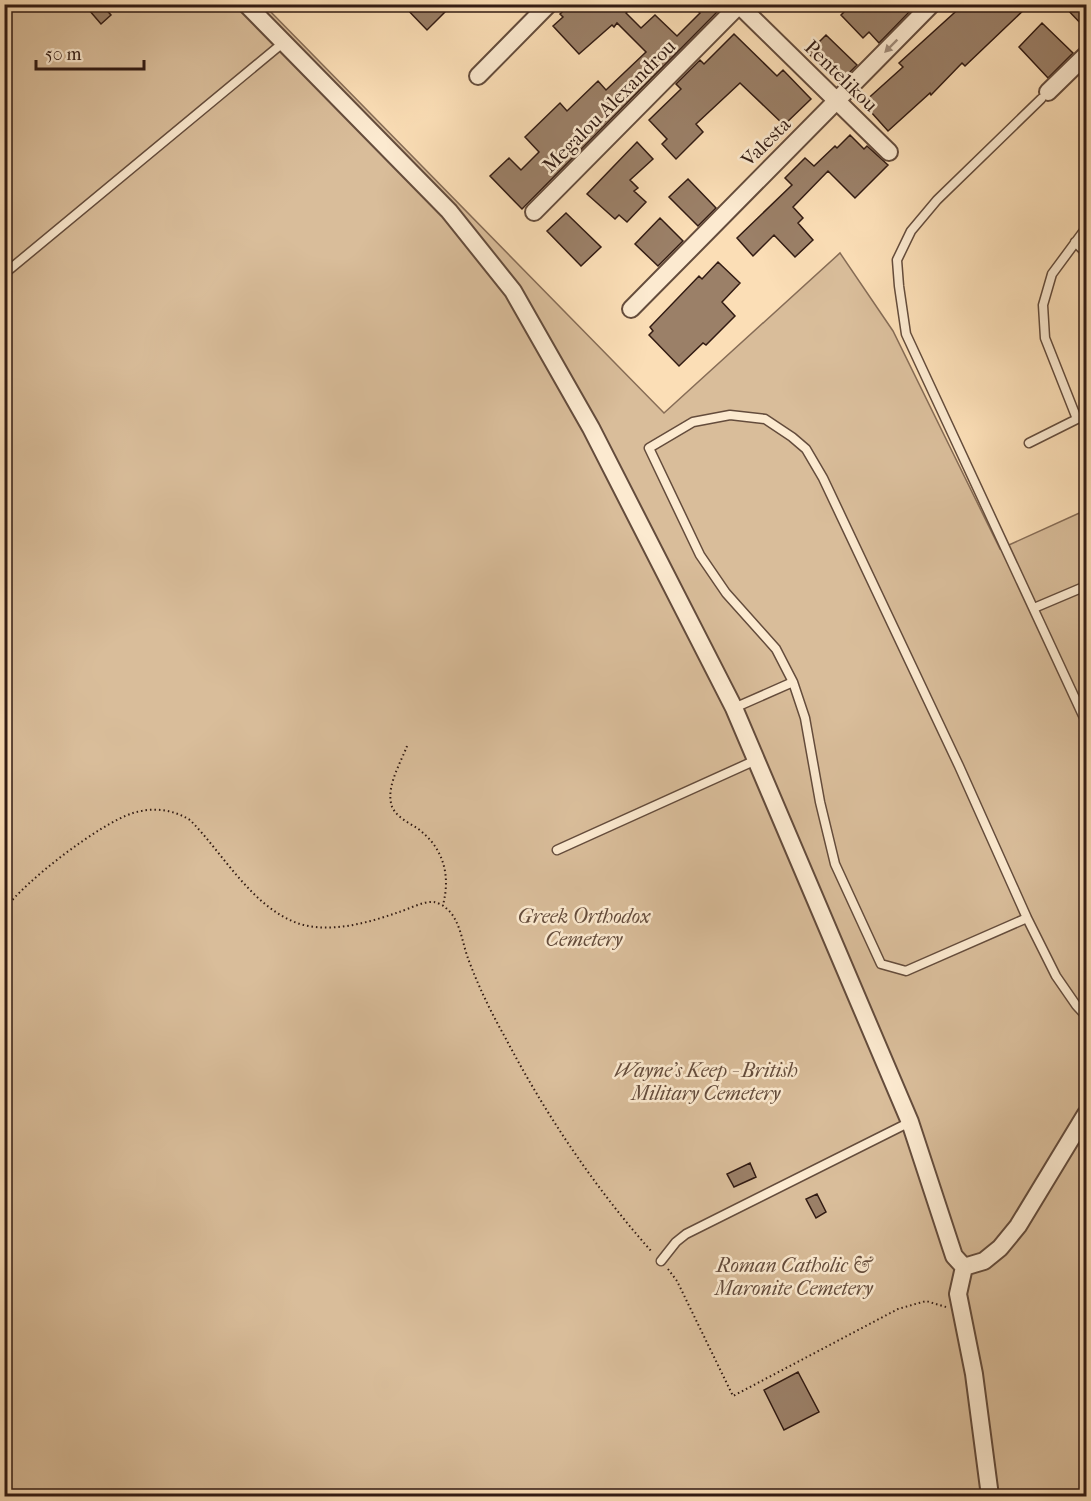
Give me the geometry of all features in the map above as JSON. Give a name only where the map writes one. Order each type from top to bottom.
[{"type":"street","points":[[246,4],[449,211],[513,291],[591,428],[734,708],[910,1122],[954,1256],[964,1267]]},
{"type":"street","points":[[478,76],[549,4]]},
{"type":"street","name":"Valesta","points":[[631,309],[932,4]]},
{"type":"street","name":"Pentelikou","points":[[739,5],[889,152]]},
{"type":"street","name":"Megalou Alexandrou","points":[[534,212],[739,5]]},
{"type":"street","points":[[1044,95],[1086,55]]},
{"type":"street","points":[[964,1267],[984,1261],[1000,1248],[1018,1226],[1086,1114]]},
{"type":"street","points":[[964,1267],[958,1294],[974,1374],[990,1497]]},
{"type":"lane","points":[[4,274],[284,42]]},
{"type":"lane","points":[[1044,95],[937,200],[911,231],[897,260],[906,334],[1086,722]]},
{"type":"lane","points":[[1029,443],[1077,419],[1045,338],[1043,305],[1052,274],[1086,228]]},
{"type":"lane","points":[[1075,242],[1086,253]]},
{"type":"lane","points":[[1027,918],[906,971],[881,964],[835,864],[820,802],[805,718],[793,682],[776,649],[726,593],[700,555],[649,448],[693,422],[730,415],[765,419],[806,449],[824,478],[959,766],[1027,918],[1056,976],[1086,1016]]},
{"type":"lane","points":[[1034,608],[1086,586]]},
{"type":"lane","points":[[734,708],[793,682]]},
{"type":"lane","points":[[557,850],[756,760]]},
{"type":"lane","points":[[661,1261],[676,1242],[686,1234],[910,1122]]},
{"type":"path","points":[[407,746],[392,788],[391,805],[395,813],[428,838],[437,848],[444,863],[446,877],[443,905]]},
{"type":"path","points":[[4,910],[16,895],[41,872],[96,832],[131,814],[153,809],[167,810],[190,820],[246,885],[278,913],[296,922],[313,927],[334,928],[389,916],[424,904],[434,902],[443,905],[455,918],[469,962],[488,1004],[537,1094],[601,1189],[676,1281],[733,1396],[898,1309],[915,1303],[934,1302],[964,1316]]},
{"type":"green space","points":[[5,5],[264,5],[664,413],[840,253],[893,331],[1000,549],[1086,510],[1086,1496],[5,1496]]},
{"type":"building","points":[[95,4],[101,4],[111,15],[101,24],[89,10]]},
{"type":"building","points":[[402,4],[453,4],[427,30]]},
{"type":"building","points":[[571,4],[634,4],[626,13],[641,28],[655,15],[677,36],[700,13],[691,4],[719,4],[722,7],[522,209],[490,176],[509,158],[521,170],[539,152],[525,137],[560,103],[567,111],[598,81],[606,90],[646,52],[617,23],[579,54],[553,26],[563,17],[560,14]]},
{"type":"building","points":[[852,4],[917,4],[879,43],[869,32],[863,38],[841,15]]},
{"type":"building","points":[[964,4],[1030,4],[965,66],[962,63],[931,95],[930,93],[888,131],[863,103],[903,67],[899,63]]},
{"type":"building","points":[[1062,4],[1086,4],[1086,29]]},
{"type":"building","points":[[1042,23],[1073,53],[1048,78],[1019,47]]},
{"type":"building","points":[[734,34],[777,76],[783,70],[811,99],[784,125],[740,83],[696,124],[703,132],[676,159],[662,144],[667,139],[649,120],[681,89],[676,84],[700,60],[704,64]]},
{"type":"building","points":[[826,35],[857,65],[839,83],[808,53]]},
{"type":"building","points":[[850,135],[864,149],[867,146],[888,165],[855,198],[828,171],[793,207],[803,218],[798,223],[813,240],[795,257],[774,235],[753,256],[737,238],[792,185],[785,178],[805,158],[814,166]]},
{"type":"building","points":[[637,142],[653,159],[630,180],[638,188],[634,191],[646,202],[627,222],[619,215],[615,219],[587,194]]},
{"type":"building","points":[[688,179],[716,208],[698,226],[669,197]]},
{"type":"building","points":[[566,213],[601,247],[581,266],[547,231]]},
{"type":"building","points":[[660,218],[683,241],[658,266],[635,244]]},
{"type":"building","points":[[718,262],[740,283],[722,302],[735,316],[706,345],[703,343],[679,366],[649,335],[653,331],[650,327],[699,276],[702,279]]},
{"type":"building","points":[[750,1163],[756,1177],[734,1187],[727,1174]]},
{"type":"building","points":[[817,1194],[826,1212],[816,1218],[806,1199]]},
{"type":"building","points":[[798,1372],[819,1412],[784,1430],[764,1390]]},
{"type":"park label","name":"Greek Orthodox Cemetery","points":[[584,928]]},
{"type":"park label","name":"Wayne's Keep - British Military Cemetery","points":[[706,1082]]},
{"type":"park label","name":"Roman Catholic & Maronite Cemetery","points":[[794,1276]]}]
